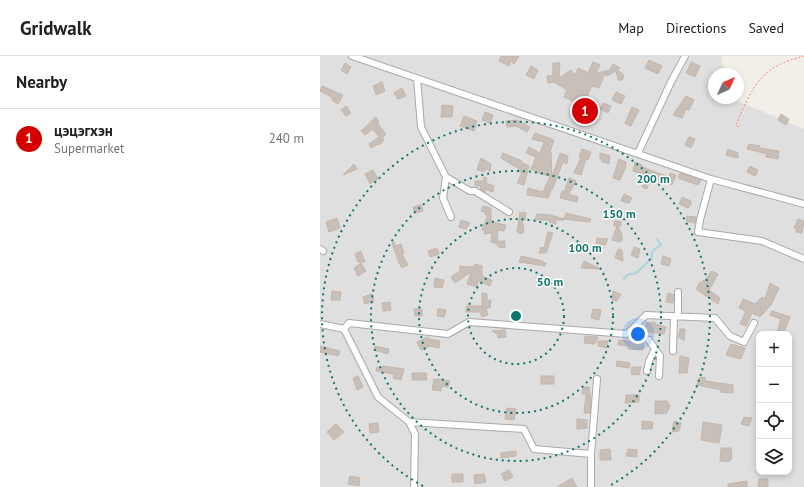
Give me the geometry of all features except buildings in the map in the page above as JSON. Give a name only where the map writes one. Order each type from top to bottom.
[{"type":"street","points":[[352,56],[711,179],[804,204]]},
{"type":"street","points":[[638,153],[671,82],[685,56]]},
{"type":"street","points":[[417,78],[421,127],[446,178],[443,198],[451,217]]},
{"type":"street","points":[[446,178],[470,191],[475,191],[509,212]]},
{"type":"street","points":[[711,179],[698,232],[762,241],[804,259]]},
{"type":"street","points":[[673,351],[678,292]]},
{"type":"street","points":[[344,329],[349,323],[448,334],[469,322],[627,334],[646,315],[715,318],[730,336],[744,342],[754,323]]},
{"type":"street","points":[[320,324],[344,329]]},
{"type":"street","points":[[344,329],[378,397],[409,422],[415,434],[414,487]]},
{"type":"street","points":[[648,340],[660,356],[659,376]]},
{"type":"street","points":[[647,371],[649,361],[655,349]]},
{"type":"street","points":[[591,487],[597,379]]},
{"type":"street","points":[[409,422],[524,430],[534,449],[592,454]]},
{"type":"path","points":[[739,127],[736,125],[742,110],[753,88],[765,74],[782,63],[804,56]]},
{"type":"shaded area","points":[[320,56],[722,56],[721,58],[724,68],[708,68],[708,104],[744,104],[804,129],[804,487],[320,487]]},
{"type":"waterway","points":[[624,279],[627,275],[636,273],[652,258],[652,252],[661,245],[657,239]]},
{"type":"place","name":"цэцэгхэн","points":[[585,111]]}]
